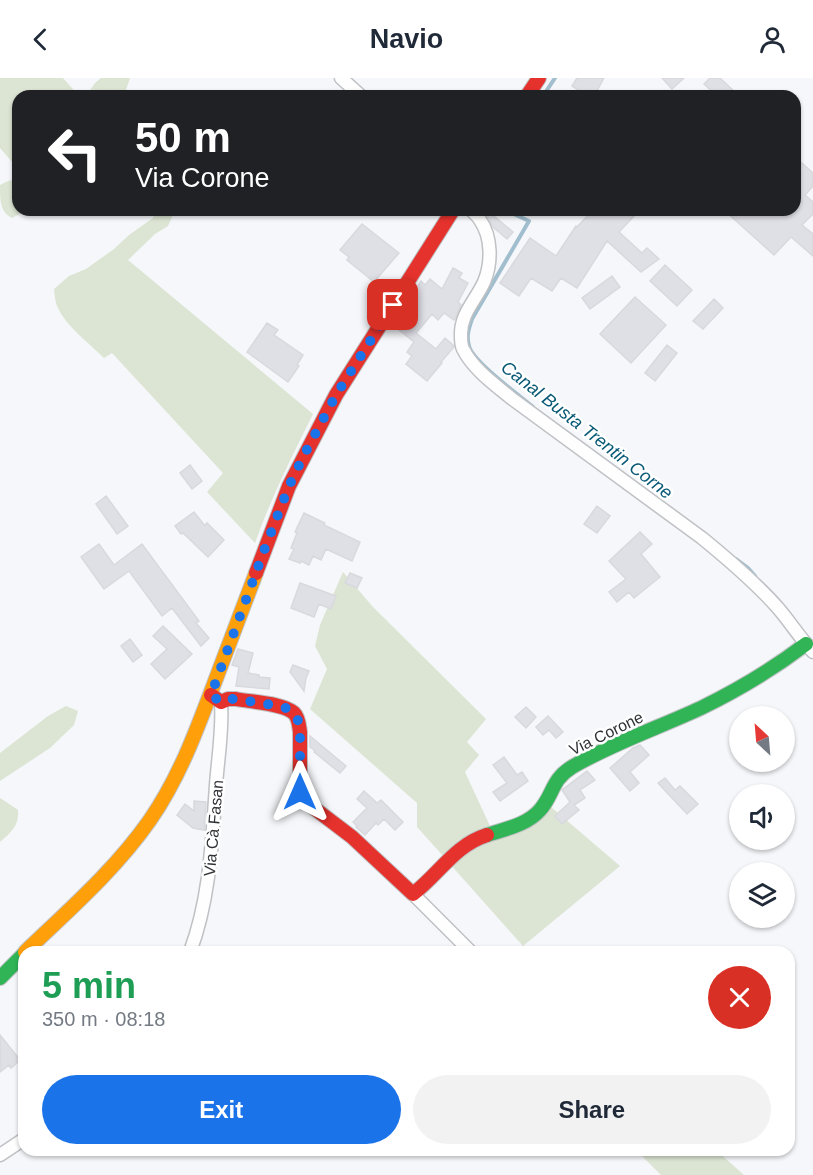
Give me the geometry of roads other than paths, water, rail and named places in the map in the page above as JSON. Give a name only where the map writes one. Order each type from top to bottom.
[{"type":"street","points":[[341,78],[354,90]]},
{"type":"street","points":[[32,946],[116,862],[167,794],[216,698],[268,540],[304,455],[336,395],[449,216]]},
{"type":"street","points":[[477,216],[490,244],[488,270],[483,284],[460,327],[461,347],[472,362],[489,381],[511,398],[729,560],[780,610],[809,648]]},
{"type":"street","name":"Via Corone","points":[[413,894],[464,845],[478,837],[503,830],[536,814],[548,798],[558,778],[570,768],[631,737],[729,693],[809,648]]},
{"type":"street","points":[[216,698],[284,707],[295,714],[300,732],[302,799],[352,837],[465,946]]},
{"type":"street","name":"Via Cà Fasan","points":[[192,946],[209,880],[221,734],[216,698]]},
{"type":"street","points":[[0,978],[18,960]]},
{"type":"street","points":[[0,1155],[18,1143]]},
{"type":"waterway","name":"Canal Busta Trentin Corne","points":[[547,90],[555,78]]},
{"type":"waterway","name":"Canal Busta Trentin Corne","points":[[518,216],[529,221],[472,319],[468,342],[478,360],[533,407]]},
{"type":"waterway","name":"Canal Busta Trentin Corne","points":[[736,559],[755,576]]}]
